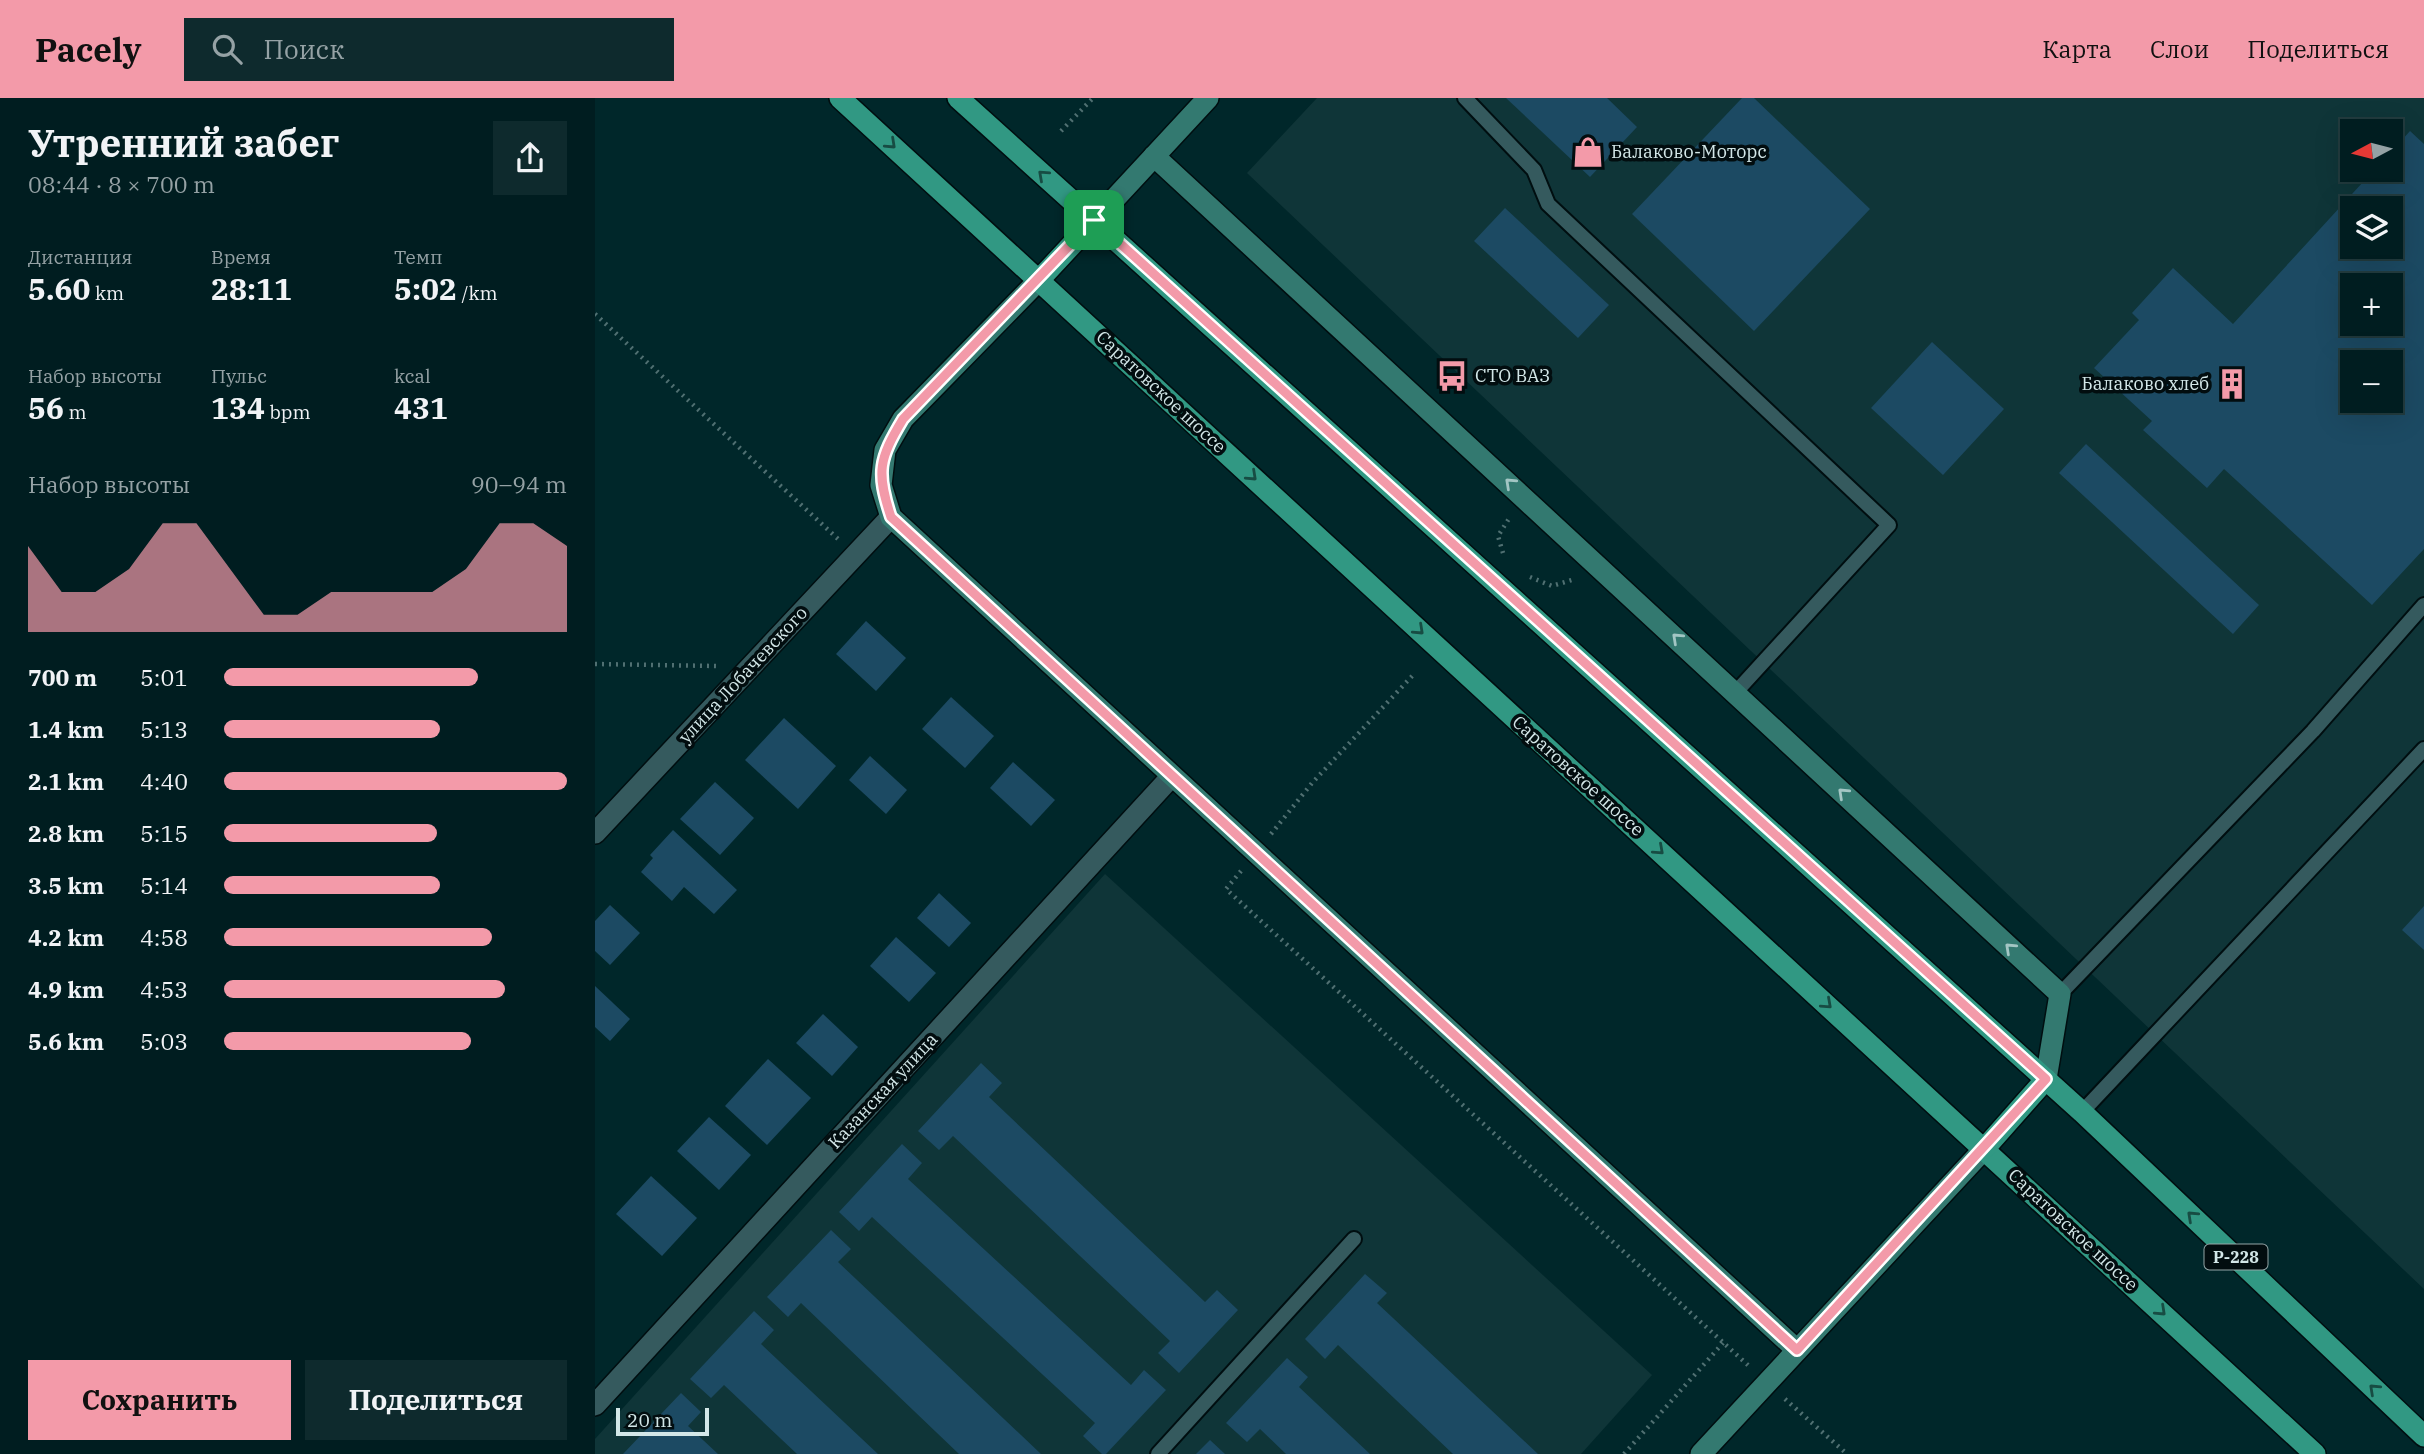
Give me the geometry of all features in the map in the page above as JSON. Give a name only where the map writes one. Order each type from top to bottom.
[{"type":"main road","name":"Саратовское шоссе","points":[[841,98],[2315,1454]]},
{"type":"main road","points":[[958,98],[2046,1079]]},
{"type":"main road","points":[[1208,98],[1039,280],[903,419],[885,450],[883,462],[881,485],[891,517],[1797,1350]]},
{"type":"main road","points":[[1154,156],[2060,994],[2046,1079],[1701,1454]]},
{"type":"main road","name":"Р-228","points":[[2046,1079],[2424,1436]]},
{"type":"street","name":"улица Лобачевского","points":[[595,833],[891,517]]},
{"type":"street","name":"Казанская улица","points":[[595,1405],[1171,777]]},
{"type":"lane","points":[[1465,98],[1534,170],[1548,204],[1889,525],[1735,692]]},
{"type":"lane","points":[[2060,994],[2313,730],[2424,605]]},
{"type":"lane","points":[[2082,1112],[2422,755]]},
{"type":"lane","points":[[1158,1454],[1355,1239]]},
{"type":"path","points":[[1061,131],[1093,98]]},
{"type":"path","points":[[595,314],[855,555]]},
{"type":"path","points":[[1518,571],[1552,586],[1604,570]]},
{"type":"path","points":[[595,664],[715,666],[739,679]]},
{"type":"path","points":[[1313,783],[1414,674]]},
{"type":"path","points":[[1226,889],[1847,1454]]},
{"type":"path","points":[[1624,1454],[1723,1343]]},
{"type":"shaded area","points":[[1317,98],[2424,98],[2424,1289],[1247,173]]},
{"type":"shaded area","points":[[1105,874],[1652,1375],[1581,1454],[595,1454],[595,1439]]},
{"type":"building","name":"Балаково-Моторс","points":[[1506,98],[1607,98],[1637,127],[1590,177]]},
{"type":"building","points":[[1742,98],[1754,98],[1870,209],[1754,331],[1632,214]]},
{"type":"building","name":"Балаково хлеб","points":[[2410,131],[2424,144],[2424,549],[2372,605],[2224,469],[2207,488],[2143,430],[2152,421],[2094,368],[2139,320],[2132,313],[2173,268],[2233,324],[2340,207],[2340,259],[2403,259],[2403,196],[2350,196],[2363,182],[2403,182],[2403,139]]},
{"type":"building","points":[[1505,208],[1609,305],[1578,338],[1474,241]]},
{"type":"building","points":[[1932,342],[2004,409],[1943,475],[1871,408]]},
{"type":"building","points":[[2086,444],[2259,605],[2233,634],[2059,473]]},
{"type":"building","points":[[866,621],[906,658],[876,691],[836,654]]},
{"type":"building","points":[[951,697],[994,736],[965,768],[922,729]]},
{"type":"building","points":[[784,718],[836,766],[798,809],[745,760]]},
{"type":"building","points":[[870,756],[907,790],[886,814],[849,780]]},
{"type":"building","points":[[1013,762],[1055,800],[1031,826],[990,788]]},
{"type":"building","points":[[715,782],[754,818],[720,855],[680,819]]},
{"type":"building","points":[[673,830],[737,890],[714,914],[684,887],[672,901],[641,872],[653,858],[650,855]]},
{"type":"building","points":[[939,893],[971,923],[949,947],[917,918]]},
{"type":"building","points":[[610,905],[640,933],[610,965],[595,951],[595,921]]},
{"type":"building","points":[[2424,906],[2424,950],[2402,930]]},
{"type":"building","points":[[896,937],[936,973],[909,1002],[870,966]]},
{"type":"building","points":[[595,986],[630,1019],[610,1041],[595,1027]]},
{"type":"building","points":[[823,1014],[858,1047],[832,1076],[796,1043]]},
{"type":"building","points":[[768,1059],[811,1098],[767,1145],[725,1106]]},
{"type":"building","points":[[981,1063],[1002,1083],[989,1097],[1205,1302],[1217,1290],[1238,1310],[1179,1373],[1158,1353],[1170,1341],[953,1136],[939,1150],[918,1131]]},
{"type":"building","points":[[709,1117],[751,1155],[719,1190],[677,1151]]},
{"type":"building","points":[[902,1144],[922,1163],[908,1179],[1131,1385],[1144,1370],[1166,1390],[1106,1454],[1102,1454],[1083,1436],[1095,1423],[872,1217],[859,1231],[839,1212]]},
{"type":"building","points":[[651,1176],[697,1218],[662,1256],[616,1214]]},
{"type":"building","points":[[831,1230],[851,1249],[838,1262],[1041,1454],[959,1454],[801,1303],[788,1317],[767,1297]]},
{"type":"building","points":[[1365,1274],[1387,1293],[1377,1303],[1538,1454],[1453,1454],[1338,1345],[1325,1359],[1305,1339]]},
{"type":"building","points":[[754,1311],[774,1330],[761,1344],[878,1454],[797,1454],[724,1385],[711,1398],[690,1379]]},
{"type":"building","points":[[1287,1358],[1308,1377],[1299,1387],[1370,1454],[1286,1454],[1260,1429],[1247,1442],[1226,1423]]},
{"type":"building","points":[[681,1393],[701,1412],[688,1426],[718,1454],[623,1454]]},
{"type":"building","points":[[1210,1440],[1225,1454],[1196,1454]]},
{"type":"place","name":"Балаково-Моторс","points":[[1588,152]]},
{"type":"place","name":"СТО ВАЗ","points":[[1452,376]]},
{"type":"place","name":"Балаково хлеб","points":[[2232,384]]},
{"type":"route","points":[[1094,220],[2046,1079],[1797,1350],[891,517],[881,485],[885,450],[903,419],[1094,220]]}]
